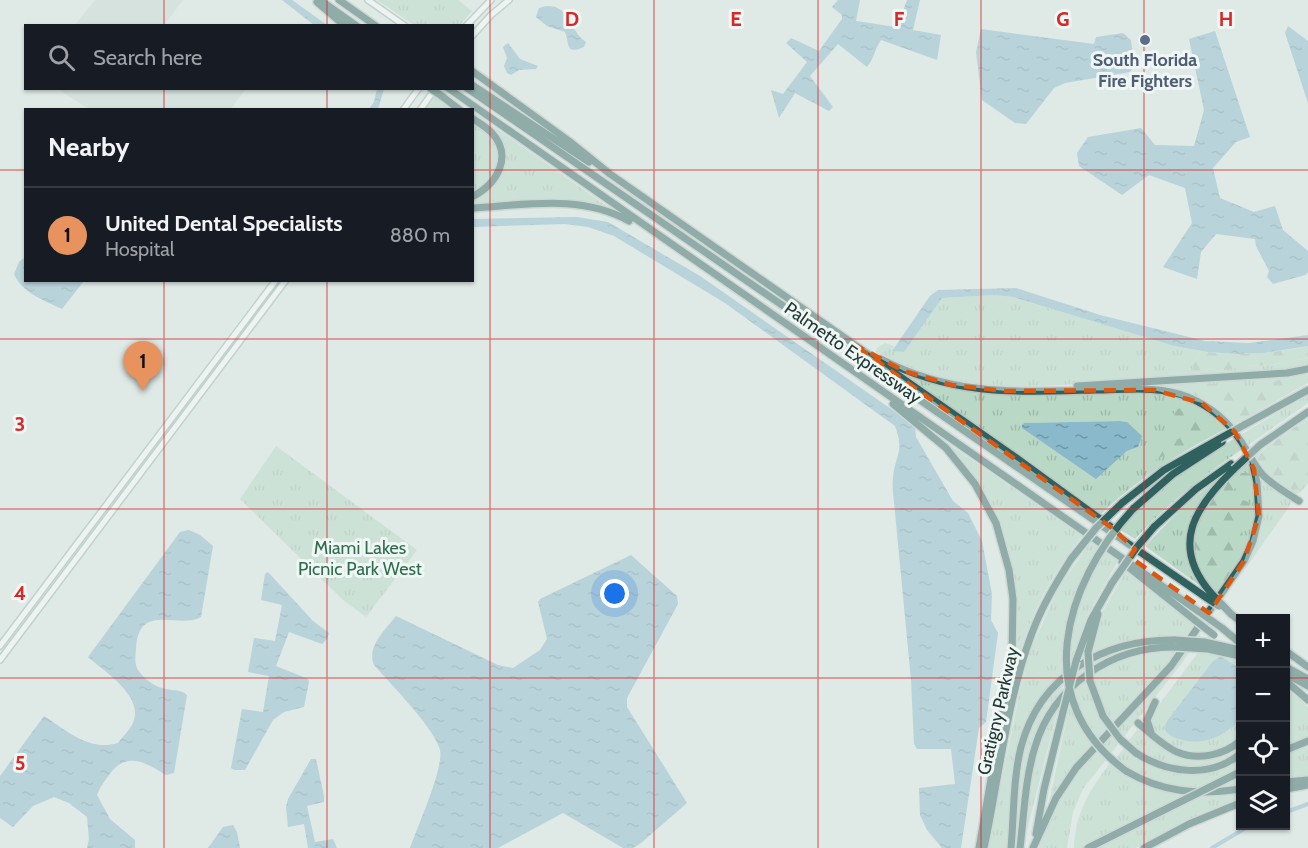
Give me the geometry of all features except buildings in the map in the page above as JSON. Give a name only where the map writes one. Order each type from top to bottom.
[{"type":"highway","points":[[316,0],[343,24]]},
{"type":"highway","points":[[320,0],[354,24]]},
{"type":"highway","points":[[339,0],[373,24]]},
{"type":"highway","points":[[361,16],[376,24]]},
{"type":"highway","points":[[474,72],[569,141],[610,174],[1011,454],[1113,528],[1123,540]]},
{"type":"highway","points":[[474,86],[610,174]]},
{"type":"highway","points":[[433,90],[457,108]]},
{"type":"highway","name":"Palmetto Expressway","points":[[451,90],[645,227],[1200,609],[1236,639]]},
{"type":"highway","name":"Palmetto Expressway","points":[[470,90],[1123,540],[1209,595]]},
{"type":"highway","points":[[474,119],[491,132],[497,140],[502,162],[493,183],[484,191],[474,195]]},
{"type":"highway","points":[[572,176],[592,185],[1200,609]]},
{"type":"highway","points":[[474,208],[580,204],[610,212],[645,227]]},
{"type":"highway","points":[[853,344],[904,371],[979,390],[1141,389],[1183,395],[1220,416],[1235,432],[1266,478],[1299,501]]},
{"type":"highway","points":[[1033,390],[1287,373],[1308,369]]},
{"type":"highway","points":[[879,389],[892,403],[946,448],[975,484],[996,523],[1010,570],[1014,599],[1012,658],[979,848]]},
{"type":"highway","points":[[1236,789],[1205,793],[1181,792],[1146,782],[1126,771],[1103,752],[1081,722],[1069,692],[1065,651],[1072,616],[1091,567],[1108,540],[1133,509],[1173,474],[1220,441],[1244,425],[1308,390]]},
{"type":"highway","points":[[1034,845],[1044,789],[1076,661],[1091,620],[1112,583],[1154,527],[1196,489],[1233,467],[1308,412]]},
{"type":"highway","name":"Gratigny Parkway","points":[[984,848],[1015,688],[1045,603],[1071,560],[1092,533],[1122,503],[1164,470],[1220,441]]},
{"type":"highway","points":[[1034,845],[1056,798],[1076,768],[1171,666],[1244,561],[1253,541],[1259,516],[1257,483],[1250,457]]},
{"type":"highway","points":[[1233,467],[1204,500],[1192,527],[1190,544],[1193,562],[1209,595],[1236,618]]},
{"type":"highway","points":[[1101,542],[1128,567],[1236,654]]},
{"type":"highway","points":[[1101,602],[1088,652],[1090,681],[1103,717],[1120,739],[1136,753],[1163,766],[1191,771],[1221,765],[1236,756]]},
{"type":"highway","points":[[1223,626],[1236,634]]},
{"type":"highway","points":[[1011,848],[1017,773],[1022,747],[1031,720],[1047,696],[1071,671],[1102,652],[1130,643],[1204,642],[1236,649]]},
{"type":"highway","points":[[1020,848],[1035,749],[1045,724],[1059,701],[1081,679],[1108,661],[1140,650],[1175,643],[1236,656]]},
{"type":"highway","points":[[1290,654],[1308,667]]},
{"type":"highway","points":[[1288,668],[1308,679]]},
{"type":"highway","points":[[1290,676],[1308,686]]},
{"type":"highway","points":[[1290,678],[1308,694]]},
{"type":"highway","points":[[1290,684],[1308,700]]},
{"type":"highway","points":[[1155,702],[1147,720],[1149,729],[1155,736]]},
{"type":"highway","points":[[1138,723],[1177,752],[1201,756],[1228,750],[1236,744]]},
{"type":"highway","points":[[1290,748],[1308,741]]},
{"type":"highway","points":[[1088,848],[1236,774]]},
{"type":"highway","points":[[1290,782],[1308,780]]},
{"type":"highway","points":[[1290,788],[1308,785]]},
{"type":"highway","points":[[1144,848],[1189,824],[1236,805]]},
{"type":"main road","points":[[368,0],[402,24]]},
{"type":"main road","points":[[468,24],[491,0]]},
{"type":"main road","points":[[474,34],[509,0]]},
{"type":"main road","points":[[404,108],[418,90]]},
{"type":"main road","points":[[421,108],[435,90]]},
{"type":"main road","points":[[0,646],[275,282]]},
{"type":"main road","points":[[0,660],[284,282]]},
{"type":"highlighted area","points":[[853,344],[904,371],[952,385],[1005,391],[1154,390],[1202,403],[1235,432],[1254,469],[1259,516],[1244,561],[1209,613],[1130,557],[1135,549],[1112,528]]},
{"type":"shaded area","points":[[95,0],[183,0],[165,24],[76,24]]},
{"type":"shaded area","points":[[60,90],[245,90],[232,108],[87,108]]},
{"type":"green space","points":[[377,0],[458,0],[472,11],[461,24],[413,24]]},
{"type":"green space","points":[[435,95],[454,108],[425,108]]},
{"type":"green space","points":[[474,113],[608,207],[567,200],[474,205],[474,199],[489,190],[497,178],[501,146],[474,116]]},
{"type":"green space","points":[[474,122],[486,132],[496,147],[499,163],[492,179],[474,193]]},
{"type":"green space","points":[[994,295],[1013,297],[1174,346],[1201,351],[1193,364],[1201,372],[1210,368],[1220,371],[1308,358],[1308,366],[1252,374],[1007,388],[956,383],[922,375],[875,353],[877,348],[885,343],[894,346],[892,350],[942,298]]},
{"type":"green space","points":[[1308,346],[1308,358],[1219,371],[1210,368],[1196,372],[1193,369],[1193,364],[1201,351],[1228,354],[1255,353]]},
{"type":"green space","points":[[895,368],[977,391],[1143,390],[1175,395],[1199,405],[1227,428],[1160,467],[1129,489],[1100,515],[893,370]],"holes":[[[1127,422],[1138,447],[1127,451],[1114,461],[1022,425],[1024,423]]]},
{"type":"green space","points":[[1308,370],[1308,383],[1233,425],[1208,405],[1183,394],[1169,390],[1124,385]]},
{"type":"green space","points":[[1293,376],[1302,376],[1307,380],[1234,424],[1191,393],[1183,384],[1251,387]]},
{"type":"green space","points":[[1308,395],[1308,403],[1247,446],[1240,435]]},
{"type":"green space","points":[[1182,407],[1202,412],[1226,428],[1136,470],[1120,487],[1116,483],[1119,478],[1138,461],[1155,454],[1166,444],[1179,439],[1181,434],[1169,422],[1175,411]]},
{"type":"green space","points":[[1308,418],[1308,479],[1300,489],[1293,490],[1264,471],[1258,459],[1264,449]]},
{"type":"green space","points":[[1235,438],[1242,449],[1186,491],[1135,539],[1119,529],[1166,481]]},
{"type":"green space","points":[[943,440],[1082,536],[1053,577],[1033,617],[1018,660],[1006,708],[1012,663],[1011,567],[1004,535],[993,507]]},
{"type":"green space","name":"Miami Lakes Picnic Park West","points":[[276,446],[417,550],[366,617],[343,600],[240,499]]},
{"type":"green space","points":[[1264,449],[1261,453],[1300,489],[1308,479],[1308,483],[1300,493],[1292,494],[1265,475],[1252,457]]},
{"type":"green space","points":[[1248,460],[1254,481],[1255,527],[1248,548],[1219,596],[1206,581],[1197,563],[1194,554],[1194,535],[1202,513]]},
{"type":"green space","points":[[1225,473],[1201,502],[1189,530],[1202,587],[1145,546],[1185,505]]},
{"type":"green space","points":[[1236,473],[1247,473],[1255,479],[1252,483],[1242,483],[1232,491],[1231,504],[1235,505],[1241,499],[1248,502],[1254,509],[1251,522],[1249,524],[1245,522],[1241,527],[1243,546],[1240,560],[1220,588],[1203,565],[1197,548],[1193,547],[1206,505],[1219,488]]},
{"type":"green space","points":[[1260,474],[1288,496],[1291,504],[1223,600],[1250,557],[1255,542],[1257,477]]},
{"type":"green space","points":[[1091,541],[1118,561],[1088,614],[1068,668],[1050,689],[1023,734],[1010,848],[988,848],[1020,691],[1031,649],[1058,589]]},
{"type":"green space","points":[[1127,569],[1198,626],[1190,638],[1127,642],[1091,655],[1098,620]]},
{"type":"green space","points":[[1199,634],[1201,635],[1182,663],[1083,789],[1073,812],[1067,848],[1039,848],[1053,808],[1073,773],[1182,656]]},
{"type":"green space","points":[[1151,644],[1108,658],[1077,678],[1079,669],[1116,650]]},
{"type":"green space","points":[[1181,650],[1154,682],[1112,724],[1105,715],[1092,673],[1135,657]]},
{"type":"green space","points":[[1199,651],[1236,659],[1236,666],[1221,656],[1213,661],[1164,728],[1227,732],[1236,724],[1236,741],[1207,752],[1175,746],[1153,729],[1151,721],[1153,713]]},
{"type":"green space","points":[[1087,677],[1096,709],[1108,728],[1096,740],[1076,705],[1073,691],[1075,686]]},
{"type":"green space","points":[[1064,680],[1062,692],[1046,714],[1032,747],[1017,848],[1014,848],[1022,759],[1036,720]]},
{"type":"green space","points":[[1290,691],[1308,707],[1308,778],[1290,780]]},
{"type":"green space","points":[[1070,704],[1092,744],[1068,774],[1047,811]]},
{"type":"green space","points":[[1059,705],[1023,846],[1035,754],[1042,733]]},
{"type":"green space","points":[[1138,729],[1193,757],[1236,744],[1236,752],[1212,763],[1183,766],[1154,758],[1127,742]]},
{"type":"green space","points":[[1125,747],[1135,755],[1189,772],[1236,758],[1236,786],[1206,789],[1175,786],[1145,777],[1115,759]]},
{"type":"green space","points":[[1111,762],[1128,774],[1158,788],[1187,793],[1236,791],[1236,802],[1189,820],[1136,848],[1074,848],[1077,824],[1096,782]]},
{"type":"water","points":[[282,0],[292,0],[326,24],[313,24]]},
{"type":"water","points":[[838,0],[860,0],[856,21],[896,27],[907,0],[920,0],[913,30],[941,35],[937,60],[881,40],[867,67],[838,44],[810,76],[833,107],[829,111],[795,93],[779,118],[771,90],[783,94],[807,62],[786,43],[791,38],[819,51],[842,19],[842,15],[832,7]]},
{"type":"water","points":[[554,7],[565,14],[576,32],[586,42],[584,47],[571,49],[565,32],[547,26],[536,17],[539,8]]},
{"type":"water","points":[[1288,26],[1308,41],[1308,103],[1285,33]]},
{"type":"water","points":[[981,29],[1094,44],[1096,37],[1123,33],[1131,40],[1134,66],[1130,72],[1065,83],[1054,88],[1026,124],[1015,123],[982,100],[976,52]]},
{"type":"water","points":[[1215,31],[1250,137],[1236,142],[1213,168],[1220,198],[1254,212],[1275,206],[1283,230],[1308,251],[1308,272],[1305,275],[1273,284],[1267,277],[1269,271],[1256,246],[1255,239],[1216,234],[1201,252],[1197,279],[1163,267],[1192,223],[1185,188],[1149,175],[1122,195],[1079,166],[1077,153],[1088,137],[1141,128],[1155,145],[1194,146],[1204,110],[1189,39]]},
{"type":"water","points":[[508,43],[520,59],[538,66],[536,69],[519,70],[511,75],[507,73],[504,66],[507,58],[503,47]]},
{"type":"water","points":[[377,90],[384,90],[378,108],[370,108],[374,102]]},
{"type":"water","points":[[577,217],[608,222],[700,276],[915,427],[916,437],[953,501],[968,513],[982,541],[992,594],[991,620],[998,633],[986,722],[979,728],[961,848],[942,848],[927,830],[920,815],[919,788],[955,784],[951,749],[917,749],[914,744],[911,680],[893,490],[894,470],[899,448],[895,426],[725,303],[614,236],[588,227],[565,224],[474,227],[474,219]]},
{"type":"water","points":[[24,258],[24,282],[83,282],[62,309],[34,295],[22,286],[14,274],[19,262]]},
{"type":"water","points":[[1016,288],[1100,315],[1205,341],[1249,343],[1308,335],[1308,346],[1263,353],[1208,352],[1174,346],[1013,297],[994,295],[942,298],[904,352],[892,351],[930,296],[938,290]]},
{"type":"water","points":[[1127,422],[1142,436],[1138,447],[1127,451],[1096,479],[1022,428],[1024,423]]},
{"type":"water","points":[[189,530],[200,535],[213,546],[201,617],[182,621],[152,621],[144,626],[139,634],[135,657],[138,669],[150,682],[187,695],[174,773],[166,775],[151,766],[136,761],[122,763],[109,775],[97,795],[110,819],[135,840],[135,848],[87,848],[89,839],[87,817],[69,803],[54,797],[33,806],[13,827],[0,818],[0,776],[44,716],[78,738],[97,745],[118,743],[131,726],[135,711],[127,693],[112,676],[88,657],[180,532]]},
{"type":"water","points":[[631,555],[677,596],[678,604],[627,698],[627,707],[687,803],[633,848],[623,848],[563,813],[498,848],[410,848],[434,784],[440,750],[437,741],[421,719],[374,665],[373,652],[383,632],[396,616],[498,665],[513,668],[540,650],[547,639],[538,602],[540,599]]},
{"type":"water","points":[[268,572],[313,621],[329,633],[322,644],[289,632],[276,666],[308,679],[304,707],[284,712],[273,720],[245,770],[234,770],[231,768],[242,709],[263,712],[269,676],[248,672],[254,638],[275,641],[282,605],[261,600],[265,574]]},
{"type":"water","points":[[1221,656],[1236,666],[1236,724],[1221,735],[1199,742],[1170,735],[1164,728],[1167,721],[1213,661]]},
{"type":"water","points":[[311,759],[316,759],[324,796],[324,802],[307,806],[315,842],[333,839],[337,848],[308,848],[304,824],[288,827],[286,807],[288,799]]},
{"type":"water","points":[[233,825],[240,848],[208,848],[223,827]]},
{"type":"waterway","points":[[1290,811],[1308,804]]},
{"type":"waterway","points":[[1212,848],[1242,830]]},
{"type":"place","name":"South Florida Fire Fighters","points":[[1145,40]]},
{"type":"place","name":"United Dental Specialists","points":[[143,391]]}]
